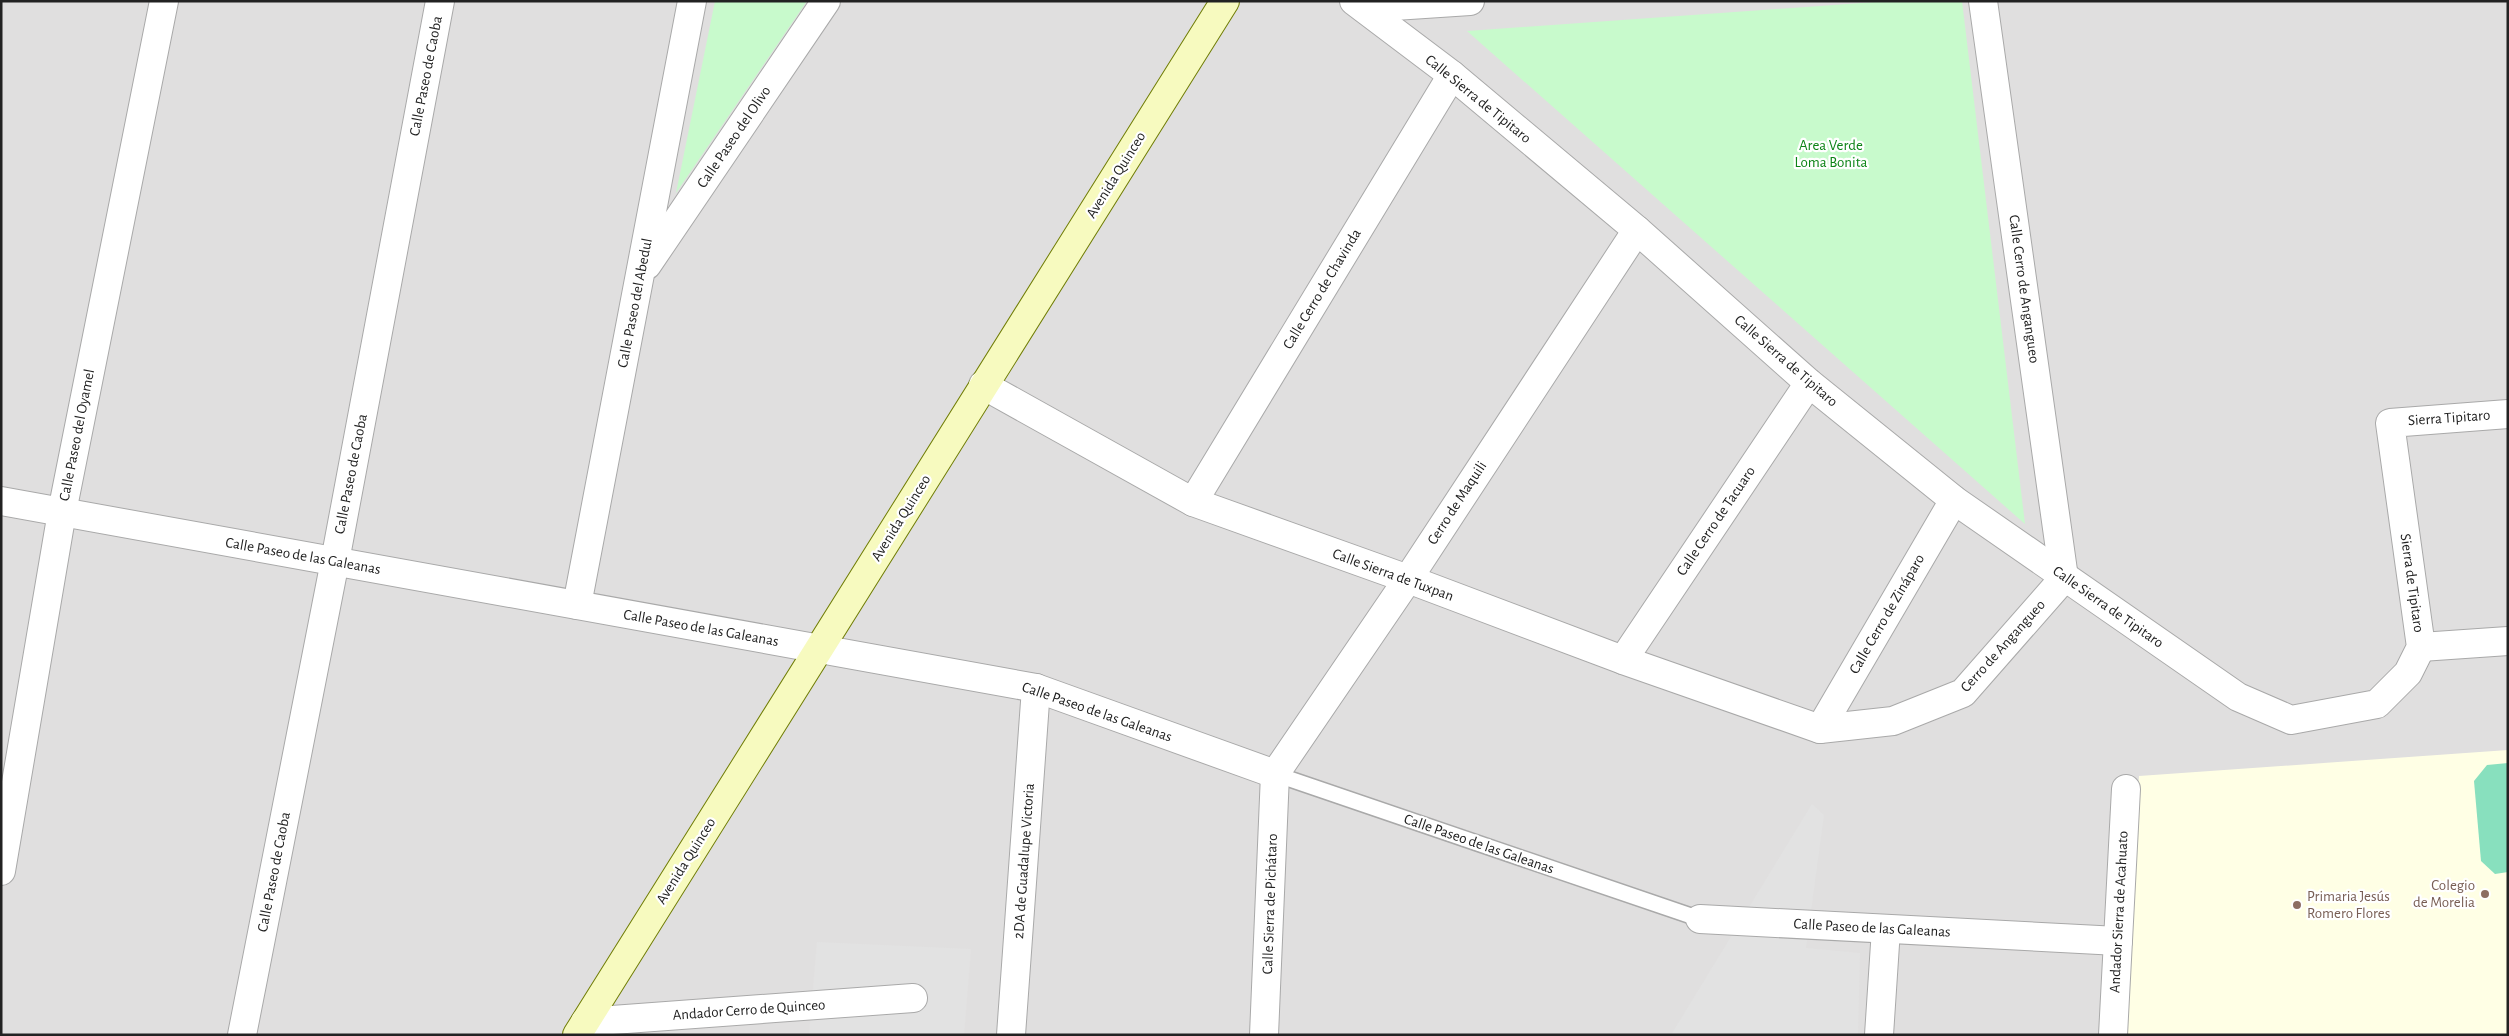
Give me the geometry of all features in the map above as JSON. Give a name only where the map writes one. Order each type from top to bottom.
[{"type":"street","name":"Calle Paseo del Oyamel","points":[[1,871],[62,512],[164,1]]},
{"type":"street","name":"Calle Paseo de Caoba","points":[[242,1035],[335,561],[440,1]]},
{"type":"street","name":"Calle Paseo del Abedul","points":[[577,605],[642,274],[692,1]]},
{"type":"street","name":"Calle Paseo del Olivo","points":[[642,274],[826,1]]},
{"type":"street","name":"Avenida Quinceo","points":[[581,1028],[1225,1]]},
{"type":"street","points":[[1359,4],[1470,1]]},
{"type":"street","name":"Calle Cerro de Angangueo","points":[[1983,1],[2064,578]]},
{"type":"street","name":"Calle Sierra de Tipitaro","points":[[1359,4],[1452,76],[1636,230],[1809,383],[1954,500],[2238,697]]},
{"type":"street","name":"Calle Cerro de Chavinda","points":[[1192,502],[1452,76]]},
{"type":"street","name":"Cerro de Maquili","points":[[1275,774],[1408,579],[1636,230]]},
{"type":"street","name":"Calle Cerro de Tacuaro","points":[[1623,660],[1809,383]]},
{"type":"street","name":"Calle Sierra de Tuxpan","points":[[984,385],[1192,502],[1408,579],[1623,660],[1820,729]]},
{"type":"street","name":"Sierra Tipitaro","points":[[2390,423],[2508,414]]},
{"type":"street","name":"Sierra de Tipitaro","points":[[2238,697],[2291,720],[2376,704],[2408,673],[2421,646],[2390,423]]},
{"type":"street","name":"Calle Cerro de Zináparo","points":[[1820,729],[1954,500]]},
{"type":"street","name":"Calle Paseo de las Galeanas","points":[[1,501],[1036,688],[1275,774]]},
{"type":"street","name":"Cerro de Angangueo","points":[[1820,729],[1893,721],[1963,693],[2064,578]]},
{"type":"street","points":[[2421,646],[2508,641]]},
{"type":"street","name":"2DA de Guadalupe Victoria","points":[[1011,1035],[1036,688]]},
{"type":"street","name":"Calle Sierra de Pichátaro","points":[[1264,1035],[1275,774]]},
{"type":"street","name":"Andador Sierra de Acahuato","points":[[2113,1035],[2126,789]]},
{"type":"street","name":"Calle Paseo de las Galeanas","points":[[1700,919],[2118,941]]},
{"type":"street","points":[[1879,1035],[1886,929]]},
{"type":"street","name":"Andador Cerro de Quinceo","points":[[581,1028],[913,998]]},
{"type":"lane","name":"Calle Paseo de las Galeanas","points":[[1275,774],[1700,919]]},
{"type":"shaded area","points":[[1,1],[2508,1],[2508,1035],[1,1035]]},
{"type":"shaded area","name":"Primaria Jesús Romero Flores","points":[[2508,750],[2508,1035],[2122,1035],[2139,776]]},
{"type":"shaded area","points":[[1812,804],[1824,815],[1806,948],[1860,953],[1858,1035],[1671,1035]]},
{"type":"shaded area","points":[[817,942],[971,949],[964,1035],[809,1035]]},
{"type":"green space","points":[[715,1],[807,1],[676,193]]},
{"type":"green space","name":"Area Verde Loma Bonita","points":[[1889,1],[1962,1],[2025,524],[1467,31]]},
{"type":"green space","points":[[2508,763],[2508,872],[2495,874],[2481,861],[2474,781],[2487,765]]},
{"type":"place","name":"Colegio de Morelia","points":[[2485,894]]},
{"type":"place","name":"Primaria Jesús Romero Flores","points":[[2297,905]]}]
